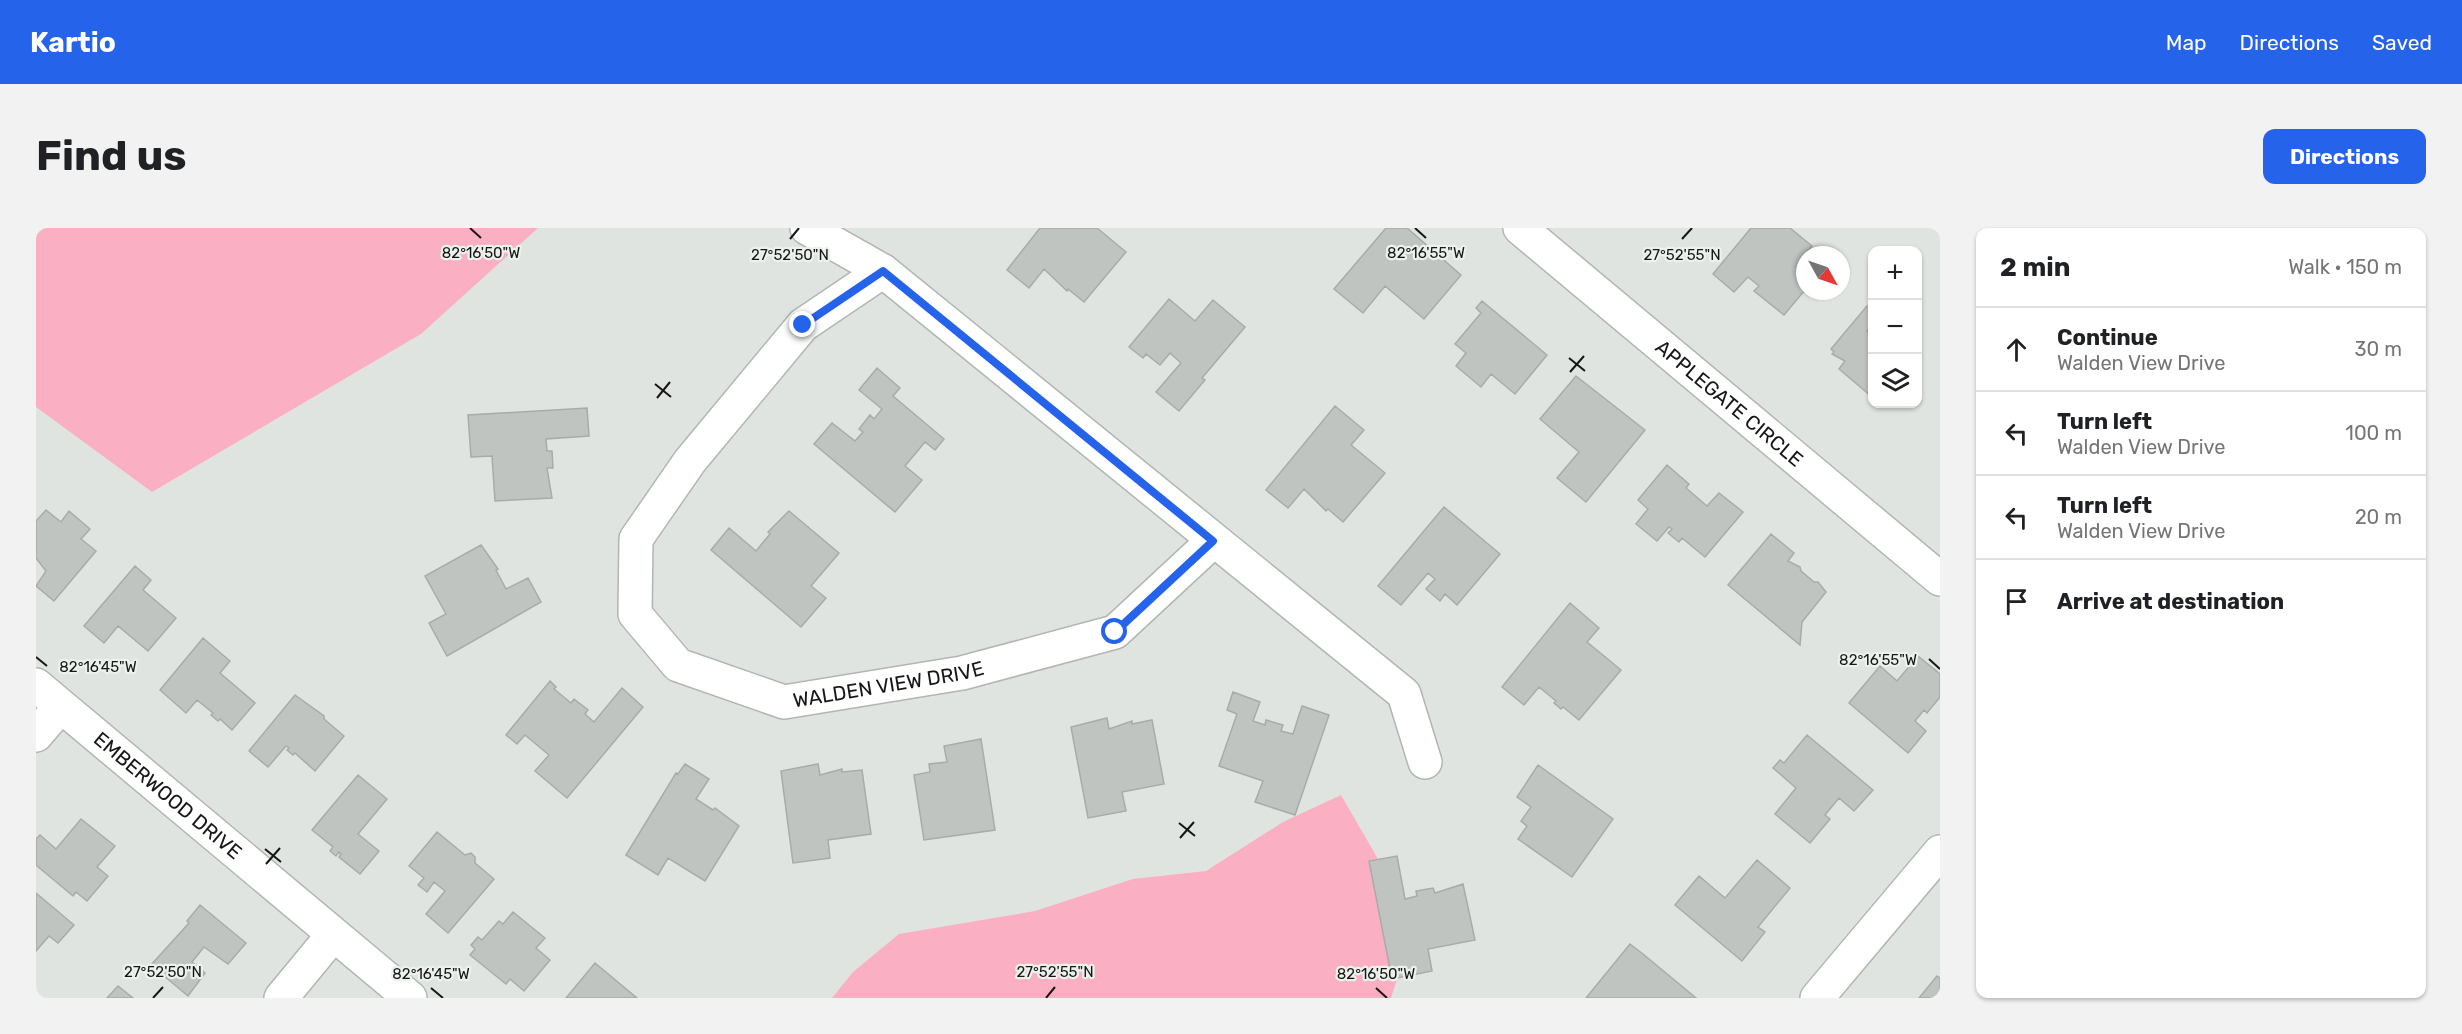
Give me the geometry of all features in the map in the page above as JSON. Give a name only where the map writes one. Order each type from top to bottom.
[{"type":"street","points":[[807,228],[883,271],[1404,694],[1425,762]]},
{"type":"street","name":"APPLEGATE CIRCLE","points":[[1520,228],[1940,579]]},
{"type":"street","name":"WALDEN VIEW DRIVE","points":[[883,271],[803,325],[690,461],[636,539],[635,614],[678,665],[784,702],[962,673],[1115,632],[1213,541]]},
{"type":"street","name":"EMBERWOOD DRIVE","points":[[36,685],[410,998]]},
{"type":"street","points":[[36,735],[60,707]]},
{"type":"street","points":[[1817,998],[1940,852]]},
{"type":"street","points":[[281,998],[333,935]]},
{"type":"shaded area","points":[[36,228],[538,228],[421,334],[152,492],[36,407]]},
{"type":"shaded area","points":[[1341,795],[1374,852],[1413,929],[1391,998],[832,998],[853,972],[899,934],[1035,911],[1133,879],[1206,871],[1283,822]]},
{"type":"building","points":[[1040,228],[1097,228],[1126,252],[1084,302],[1068,289],[1067,291],[1044,269],[1029,288],[1007,270]]},
{"type":"building","points":[[1386,228],[1407,228],[1461,275],[1424,319],[1385,286],[1363,313],[1334,289]]},
{"type":"building","points":[[1751,228],[1790,228],[1812,246],[1796,246],[1797,300],[1784,315],[1754,291],[1759,286],[1748,277],[1734,292],[1713,274]]},
{"type":"building","points":[[1169,299],[1195,321],[1213,300],[1245,327],[1202,378],[1205,380],[1179,411],[1156,392],[1181,363],[1170,353],[1160,365],[1146,354],[1143,358],[1129,347]]},
{"type":"building","points":[[1482,301],[1547,355],[1515,394],[1491,374],[1481,387],[1456,366],[1466,353],[1455,344],[1481,313],[1476,308]]},
{"type":"building","points":[[1868,307],[1868,394],[1839,369],[1845,361],[1832,354],[1834,352],[1831,349]]},
{"type":"building","points":[[877,368],[900,388],[893,396],[944,439],[935,450],[925,442],[905,466],[922,480],[895,512],[814,444],[832,423],[855,441],[863,432],[859,429],[870,415],[874,419],[882,409],[859,390]]},
{"type":"building","points":[[1576,376],[1645,430],[1586,502],[1557,478],[1579,452],[1540,419]]},
{"type":"building","points":[[1335,406],[1364,430],[1351,445],[1385,473],[1343,522],[1328,509],[1326,511],[1304,489],[1288,508],[1266,490]]},
{"type":"building","points":[[587,408],[589,436],[546,439],[547,451],[552,451],[553,468],[547,468],[552,498],[495,501],[492,456],[471,457],[468,415]]},
{"type":"building","points":[[1667,465],[1689,484],[1686,488],[1707,506],[1719,493],[1743,512],[1705,557],[1682,538],[1679,542],[1668,533],[1672,529],[1669,527],[1657,541],[1636,524],[1648,509],[1638,500]]},
{"type":"building","points":[[1444,507],[1500,554],[1457,605],[1445,594],[1440,601],[1426,589],[1435,579],[1428,573],[1401,605],[1378,586]]},
{"type":"building","points":[[46,510],[61,522],[69,511],[90,529],[81,539],[96,551],[54,601],[36,586],[46,571],[36,558],[36,521]]},
{"type":"building","points":[[789,511],[839,553],[811,586],[826,598],[801,627],[711,550],[729,528],[756,551],[770,534],[768,532]]},
{"type":"building","points":[[1771,534],[1794,553],[1788,561],[1800,567],[1801,571],[1814,582],[1818,582],[1826,592],[1802,622],[1800,645],[1728,585]]},
{"type":"building","points":[[481,545],[498,569],[496,570],[506,589],[528,578],[541,602],[447,656],[429,623],[446,614],[425,576]]},
{"type":"building","points":[[135,566],[151,580],[143,590],[176,618],[148,651],[118,626],[104,643],[84,626]]},
{"type":"building","points":[[1570,603],[1599,628],[1587,642],[1621,670],[1579,720],[1563,707],[1561,709],[1554,703],[1556,701],[1539,687],[1524,705],[1502,687]]},
{"type":"building","points":[[203,638],[230,661],[220,673],[255,703],[232,730],[220,719],[218,721],[211,715],[213,713],[197,700],[186,713],[160,690]]},
{"type":"building","points":[[1918,656],[1940,674],[1940,697],[1927,713],[1924,710],[1915,721],[1926,731],[1908,753],[1849,703],[1880,666],[1897,681]]},
{"type":"building","points":[[550,681],[556,687],[554,689],[571,703],[574,699],[588,710],[585,714],[594,722],[622,688],[643,707],[567,798],[535,771],[549,755],[525,735],[517,744],[506,735]]},
{"type":"building","points":[[1233,692],[1260,702],[1253,721],[1265,725],[1266,720],[1283,725],[1281,731],[1293,734],[1302,706],[1329,715],[1295,815],[1255,802],[1263,781],[1219,766],[1237,714],[1227,710]]},
{"type":"building","points":[[295,695],[324,716],[324,719],[344,736],[315,771],[295,753],[293,755],[287,750],[289,748],[286,746],[268,767],[249,751]]},
{"type":"building","points":[[1107,718],[1109,729],[1132,721],[1132,724],[1152,720],[1164,784],[1122,792],[1126,811],[1088,818],[1071,727]]},
{"type":"building","points":[[1807,735],[1873,790],[1854,811],[1839,798],[1825,815],[1830,819],[1810,843],[1775,814],[1796,788],[1773,768],[1780,760],[1784,763]]},
{"type":"building","points":[[981,739],[995,830],[924,840],[914,775],[930,772],[929,764],[947,762],[944,746]]},
{"type":"building","points":[[685,764],[709,779],[696,799],[713,810],[715,808],[739,826],[705,881],[668,858],[658,875],[626,855],[676,773],[678,774]]},
{"type":"building","points":[[818,764],[820,775],[842,769],[842,772],[862,770],[871,834],[828,840],[830,858],[793,863],[781,771]]},
{"type":"building","points":[[1538,765],[1613,819],[1572,877],[1518,839],[1527,826],[1521,821],[1531,807],[1517,797]]},
{"type":"building","points":[[358,775],[387,799],[358,834],[379,851],[360,874],[339,857],[341,854],[339,852],[336,856],[330,851],[333,847],[312,830]]},
{"type":"building","points":[[81,819],[115,846],[97,867],[108,876],[87,901],[76,892],[73,896],[36,865],[36,839],[40,835],[56,849]]},
{"type":"building","points":[[437,832],[465,855],[471,853],[475,857],[475,863],[494,879],[448,933],[426,914],[445,891],[434,882],[427,892],[418,885],[424,878],[409,866]]},
{"type":"building","points":[[1397,856],[1405,899],[1417,896],[1416,891],[1433,888],[1435,893],[1463,884],[1475,940],[1428,949],[1432,971],[1392,979],[1369,861]]},
{"type":"building","points":[[1757,860],[1790,888],[1758,927],[1765,932],[1742,961],[1675,905],[1699,876],[1725,898]]},
{"type":"building","points":[[36,893],[74,925],[58,943],[49,936],[36,951]]},
{"type":"building","points":[[200,905],[246,943],[228,964],[204,947],[192,962],[205,973],[188,996],[151,965],[189,923],[187,921]]},
{"type":"building","points":[[513,912],[545,938],[536,948],[550,960],[524,991],[510,979],[506,984],[470,955],[475,949],[471,945],[478,937],[482,940],[499,921],[503,924]]},
{"type":"building","points":[[1630,944],[1643,954],[1696,998],[1586,998]]},
{"type":"building","points":[[595,963],[637,998],[566,998]]},
{"type":"building","points":[[1937,976],[1940,978],[1940,998],[1919,998]]},
{"type":"building","points":[[118,986],[133,998],[107,998]]},
{"type":"route","points":[[803,325],[883,271],[1213,541],[1115,632]]}]
